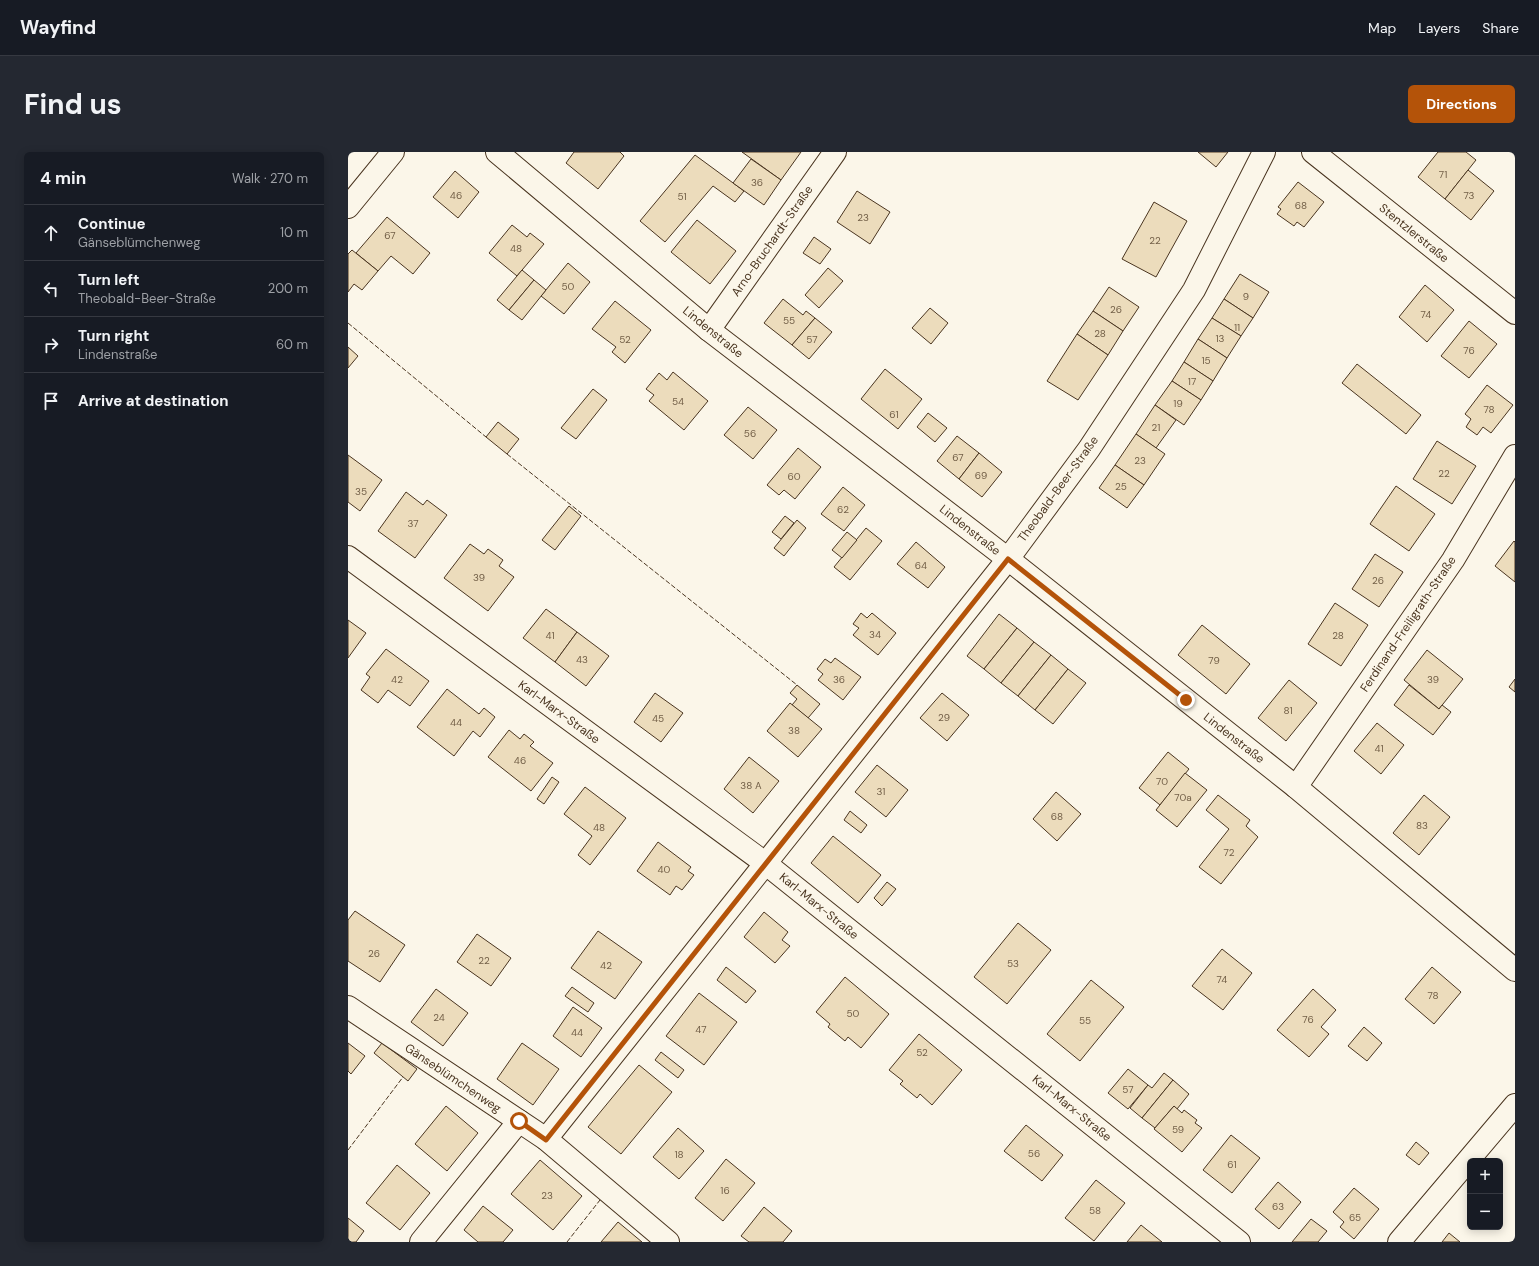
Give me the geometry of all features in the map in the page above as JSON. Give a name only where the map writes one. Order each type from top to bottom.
[{"type":"street","points":[[348,207],[394,152]]},
{"type":"street","name":"Lindenstraße","points":[[497,152],[709,330],[1008,559],[1296,787],[1515,970]]},
{"type":"street","name":"Arno-Bruchardt-Straße","points":[[709,330],[835,152]]},
{"type":"street","name":"Theobald-Beer-Straße","points":[[546,1140],[1008,559],[1089,449],[1194,290],[1264,152]]},
{"type":"street","name":"Stentzlerstraße","points":[[1313,152],[1515,313]]},
{"type":"street","name":"Ferdinand-Freiligrath-Straße","points":[[1296,787],[1453,560],[1515,456]]},
{"type":"street","name":"Karl-Marx-Straße","points":[[348,557],[765,863],[1239,1242]]},
{"type":"street","name":"Gänseblümchenweg","points":[[348,1007],[546,1140],[668,1242]]},
{"type":"street","points":[[1399,1242],[1515,1105]]},
{"type":"street","points":[[420,1242],[519,1121]]},
{"type":"building","points":[[574,152],[620,152],[624,156],[598,189],[566,163]]},
{"type":"building","points":[[742,152],[801,152],[781,180]]},
{"type":"building","points":[[1198,152],[1228,152],[1216,167]]},
{"type":"building","points":[[1438,152],[1466,152],[1476,160],[1445,199],[1418,177]]},
{"type":"building","points":[[695,155],[744,191],[735,202],[713,186],[665,242],[640,221]]},
{"type":"building","points":[[751,159],[781,180],[764,205],[733,183]]},
{"type":"building","points":[[1468,170],[1494,191],[1471,220],[1445,199]]},
{"type":"building","points":[[455,171],[479,192],[458,218],[433,197]]},
{"type":"building","points":[[1298,182],[1324,202],[1304,227],[1297,222],[1294,226],[1277,214],[1281,209],[1278,207]]},
{"type":"building","points":[[857,191],[890,212],[870,244],[837,222]]},
{"type":"building","points":[[1154,202],[1187,221],[1156,277],[1122,259]]},
{"type":"building","points":[[387,217],[430,253],[413,274],[391,256],[378,271],[356,253]]},
{"type":"building","points":[[697,220],[736,251],[710,284],[671,252]]},
{"type":"building","points":[[512,225],[527,237],[530,233],[544,244],[517,276],[489,253]]},
{"type":"building","points":[[814,237],[831,249],[820,264],[803,253]]},
{"type":"building","points":[[352,250],[378,271],[362,290],[354,284],[348,292],[348,254]]},
{"type":"building","points":[[568,263],[590,282],[564,314],[541,296]]},
{"type":"building","points":[[828,268],[843,281],[819,308],[805,295]]},
{"type":"building","points":[[522,270],[534,280],[509,310],[497,300]]},
{"type":"building","points":[[1240,274],[1269,292],[1253,318],[1224,299]]},
{"type":"building","points":[[534,280],[546,290],[522,320],[509,310]]},
{"type":"building","points":[[1425,285],[1454,310],[1427,342],[1399,317]]},
{"type":"building","points":[[1109,287],[1139,307],[1123,331],[1093,311]]},
{"type":"building","points":[[783,299],[803,315],[806,311],[815,318],[792,345],[764,323]]},
{"type":"building","points":[[1224,299],[1253,318],[1241,336],[1212,318]]},
{"type":"building","points":[[615,301],[651,330],[625,363],[612,352],[616,347],[592,329]]},
{"type":"building","points":[[930,308],[948,323],[931,344],[912,328]]},
{"type":"building","points":[[1093,311],[1123,331],[1108,355],[1077,334]]},
{"type":"building","points":[[815,318],[832,332],[809,359],[792,345]]},
{"type":"building","points":[[1212,318],[1241,336],[1227,358],[1198,339]]},
{"type":"building","points":[[1469,321],[1497,344],[1469,378],[1441,356]]},
{"type":"building","points":[[1077,334],[1108,355],[1078,400],[1047,381]]},
{"type":"building","points":[[1198,339],[1227,358],[1213,381],[1184,362]]},
{"type":"building","points":[[348,347],[358,356],[348,368]]},
{"type":"building","points":[[1184,362],[1213,381],[1201,400],[1172,381]]},
{"type":"building","points":[[1357,364],[1421,415],[1406,434],[1342,383]]},
{"type":"building","points":[[885,369],[922,399],[898,429],[861,399]]},
{"type":"building","points":[[673,372],[708,401],[684,430],[649,401],[654,395],[646,389],[659,373],[667,380]]},
{"type":"building","points":[[1172,381],[1201,400],[1184,425],[1155,405]]},
{"type":"building","points":[[1487,385],[1513,405],[1491,433],[1483,427],[1477,435],[1466,427],[1471,419],[1465,414]]},
{"type":"building","points":[[593,389],[607,400],[576,439],[561,428]]},
{"type":"building","points":[[1155,405],[1176,420],[1156,448],[1136,434]]},
{"type":"building","points":[[748,407],[777,430],[753,459],[724,435]]},
{"type":"building","points":[[928,413],[947,428],[935,442],[917,427]]},
{"type":"building","points":[[498,422],[519,439],[507,454],[486,437]]},
{"type":"building","points":[[1136,434],[1165,454],[1144,485],[1115,465]]},
{"type":"building","points":[[957,436],[979,453],[959,479],[937,461]]},
{"type":"building","points":[[1437,441],[1476,466],[1452,504],[1413,479]]},
{"type":"building","points":[[798,448],[821,467],[795,499],[784,490],[779,495],[767,485]]},
{"type":"building","points":[[979,453],[1002,472],[982,497],[959,479]]},
{"type":"building","points":[[348,455],[382,480],[360,511],[348,502]]},
{"type":"building","points":[[1115,465],[1144,485],[1127,508],[1099,488]]},
{"type":"building","points":[[1396,486],[1435,514],[1409,551],[1370,524]]},
{"type":"building","points":[[843,487],[865,505],[844,531],[821,514]]},
{"type":"building","points":[[406,492],[423,505],[427,500],[447,515],[415,558],[378,531]]},
{"type":"building","points":[[569,506],[581,516],[555,550],[542,540]]},
{"type":"building","points":[[785,516],[794,523],[781,539],[772,532]]},
{"type":"building","points":[[797,520],[806,528],[784,556],[774,548]]},
{"type":"building","points":[[866,528],[882,541],[850,580],[834,567]]},
{"type":"building","points":[[847,532],[857,540],[842,558],[832,550]]},
{"type":"building","points":[[1514,541],[1515,542],[1515,582],[1495,566]]},
{"type":"building","points":[[916,542],[945,567],[928,588],[897,564]]},
{"type":"building","points":[[470,544],[484,554],[488,549],[503,560],[499,566],[514,577],[488,611],[444,578]]},
{"type":"building","points":[[1375,554],[1403,572],[1379,607],[1352,589]]},
{"type":"building","points":[[1335,603],[1368,625],[1341,666],[1308,644]]},
{"type":"building","points":[[546,609],[577,632],[555,662],[523,638]]},
{"type":"building","points":[[861,613],[867,618],[872,613],[896,633],[878,655],[853,635],[859,628],[853,624]]},
{"type":"building","points":[[999,614],[1017,628],[984,669],[967,656]]},
{"type":"building","points":[[348,620],[366,633],[348,658]]},
{"type":"building","points":[[1202,625],[1250,664],[1226,694],[1178,655]]},
{"type":"building","points":[[1017,628],[1034,642],[1001,683],[984,669]]},
{"type":"building","points":[[577,632],[609,656],[586,686],[555,662]]},
{"type":"building","points":[[1034,642],[1051,655],[1018,696],[1001,683]]},
{"type":"building","points":[[386,649],[429,681],[410,706],[388,690],[378,703],[361,690],[370,677],[366,674]]},
{"type":"building","points":[[1427,650],[1463,679],[1439,709],[1404,680]]},
{"type":"building","points":[[1051,655],[1068,669],[1035,710],[1018,696]]},
{"type":"building","points":[[835,658],[861,677],[843,700],[818,680],[823,674],[817,669],[825,659],[831,663]]},
{"type":"building","points":[[1068,669],[1086,683],[1053,724],[1035,710]]},
{"type":"building","points":[[1515,679],[1515,692],[1509,687]]},
{"type":"building","points":[[1289,680],[1317,703],[1286,741],[1258,718]]},
{"type":"building","points":[[797,685],[820,704],[808,718],[792,705],[797,699],[790,693]]},
{"type":"building","points":[[1409,685],[1439,709],[1442,705],[1451,712],[1433,735],[1394,705]]},
{"type":"building","points":[[447,689],[479,714],[484,708],[495,717],[480,737],[473,731],[454,756],[417,727]]},
{"type":"building","points":[[655,693],[683,713],[661,742],[634,722]]},
{"type":"building","points":[[942,693],[969,715],[947,741],[920,718]]},
{"type":"building","points":[[790,703],[822,729],[798,757],[767,731]]},
{"type":"building","points":[[1377,723],[1404,745],[1381,774],[1354,751]]},
{"type":"building","points":[[509,730],[520,739],[524,734],[534,742],[530,746],[553,763],[531,791],[488,757]]},
{"type":"building","points":[[1168,752],[1189,769],[1160,805],[1139,788]]},
{"type":"building","points":[[749,757],[779,781],[753,813],[724,789]]},
{"type":"building","points":[[877,765],[908,790],[886,817],[855,792]]},
{"type":"building","points":[[1185,773],[1207,790],[1177,827],[1156,810]]},
{"type":"building","points":[[552,777],[559,782],[544,804],[537,799]]},
{"type":"building","points":[[585,787],[626,818],[590,865],[578,855],[592,836],[564,814]]},
{"type":"building","points":[[1056,792],[1081,814],[1057,841],[1033,819]]},
{"type":"building","points":[[1218,795],[1250,820],[1246,826],[1258,837],[1221,884],[1199,867],[1229,829],[1206,810]]},
{"type":"building","points":[[1424,795],[1450,817],[1419,855],[1393,833]]},
{"type":"building","points":[[850,811],[867,825],[861,833],[844,820]]},
{"type":"building","points":[[833,836],[881,875],[858,903],[811,863]]},
{"type":"building","points":[[658,842],[691,867],[688,871],[694,875],[682,890],[676,886],[670,895],[637,871]]},
{"type":"building","points":[[887,882],[896,889],[882,906],[874,898]]},
{"type":"building","points":[[355,911],[405,945],[380,982],[348,961],[348,920]]},
{"type":"building","points":[[764,912],[788,932],[782,940],[790,946],[775,963],[744,937]]},
{"type":"building","points":[[1018,923],[1051,950],[1007,1004],[974,977]]},
{"type":"building","points":[[598,931],[642,962],[615,999],[571,968]]},
{"type":"building","points":[[477,934],[511,958],[491,986],[457,962]]},
{"type":"building","points":[[1222,949],[1252,973],[1223,1010],[1192,986]]},
{"type":"building","points":[[726,967],[756,991],[746,1003],[717,980]]},
{"type":"building","points":[[1432,967],[1461,992],[1434,1024],[1405,999]]},
{"type":"building","points":[[845,977],[889,1014],[861,1048],[848,1037],[845,1041],[828,1027],[830,1024],[816,1012]]},
{"type":"building","points":[[1091,980],[1124,1007],[1080,1061],[1047,1034]]},
{"type":"building","points":[[572,987],[594,1003],[588,1012],[565,996]]},
{"type":"building","points":[[436,989],[468,1013],[443,1046],[411,1022]]},
{"type":"building","points":[[1313,989],[1336,1010],[1321,1027],[1329,1034],[1309,1057],[1277,1030]]},
{"type":"building","points":[[699,993],[737,1022],[704,1065],[666,1036]]},
{"type":"building","points":[[573,1007],[602,1028],[581,1057],[553,1036]]},
{"type":"building","points":[[1364,1027],[1382,1043],[1367,1061],[1348,1046]]},
{"type":"building","points":[[919,1034],[962,1070],[932,1105],[920,1094],[917,1098],[900,1084],[903,1081],[889,1070]]},
{"type":"building","points":[[348,1043],[365,1056],[351,1074],[348,1071]]},
{"type":"building","points":[[382,1043],[417,1069],[408,1081],[374,1053]]},
{"type":"building","points":[[522,1043],[559,1069],[533,1105],[497,1079]]},
{"type":"building","points":[[661,1052],[684,1070],[678,1078],[655,1060]]},
{"type":"building","points":[[639,1065],[672,1092],[621,1154],[588,1127]]},
{"type":"building","points":[[1128,1069],[1148,1085],[1128,1109],[1108,1093]]},
{"type":"building","points":[[1164,1073],[1173,1080],[1142,1118],[1130,1108],[1148,1085],[1152,1088]]},
{"type":"building","points":[[1173,1080],[1189,1094],[1177,1109],[1174,1106],[1155,1128],[1142,1118]]},
{"type":"building","points":[[446,1106],[478,1133],[447,1171],[415,1144]]},
{"type":"building","points":[[1174,1106],[1182,1113],[1184,1110],[1197,1120],[1195,1123],[1202,1128],[1182,1152],[1154,1129]]},
{"type":"building","points":[[1026,1125],[1063,1155],[1042,1181],[1004,1151]]},
{"type":"building","points":[[678,1128],[704,1151],[679,1179],[653,1157]]},
{"type":"building","points":[[1231,1135],[1260,1158],[1232,1193],[1203,1170]]},
{"type":"building","points":[[1416,1142],[1429,1153],[1419,1165],[1406,1155]]},
{"type":"building","points":[[726,1159],[755,1183],[723,1221],[695,1198]]},
{"type":"building","points":[[540,1160],[582,1196],[553,1230],[511,1194]]},
{"type":"building","points":[[397,1165],[430,1193],[400,1230],[366,1203]]},
{"type":"building","points":[[1096,1180],[1125,1203],[1094,1241],[1065,1218]]},
{"type":"building","points":[[1278,1182],[1301,1202],[1279,1229],[1255,1209]]},
{"type":"building","points":[[1354,1188],[1379,1209],[1354,1239],[1340,1227],[1344,1222],[1333,1212]]},
{"type":"building","points":[[483,1206],[513,1230],[503,1242],[478,1242],[464,1230]]},
{"type":"building","points":[[764,1207],[792,1231],[783,1242],[749,1242],[741,1236]]},
{"type":"building","points":[[348,1218],[364,1231],[356,1242],[348,1242]]},
{"type":"building","points":[[1311,1219],[1327,1231],[1318,1242],[1292,1242]]},
{"type":"building","points":[[618,1222],[642,1242],[601,1242]]},
{"type":"building","points":[[1141,1225],[1162,1242],[1127,1242]]},
{"type":"building","points":[[1449,1233],[1460,1242],[1442,1242]]},
{"type":"fence","points":[[348,323],[486,437]]},
{"type":"fence","points":[[507,454],[797,685]]},
{"type":"fence","points":[[348,1150],[403,1077]]},
{"type":"fence","points":[[567,1242],[600,1200]]},
{"type":"route","points":[[519,1121],[546,1140],[1008,559],[1186,700]]}]
